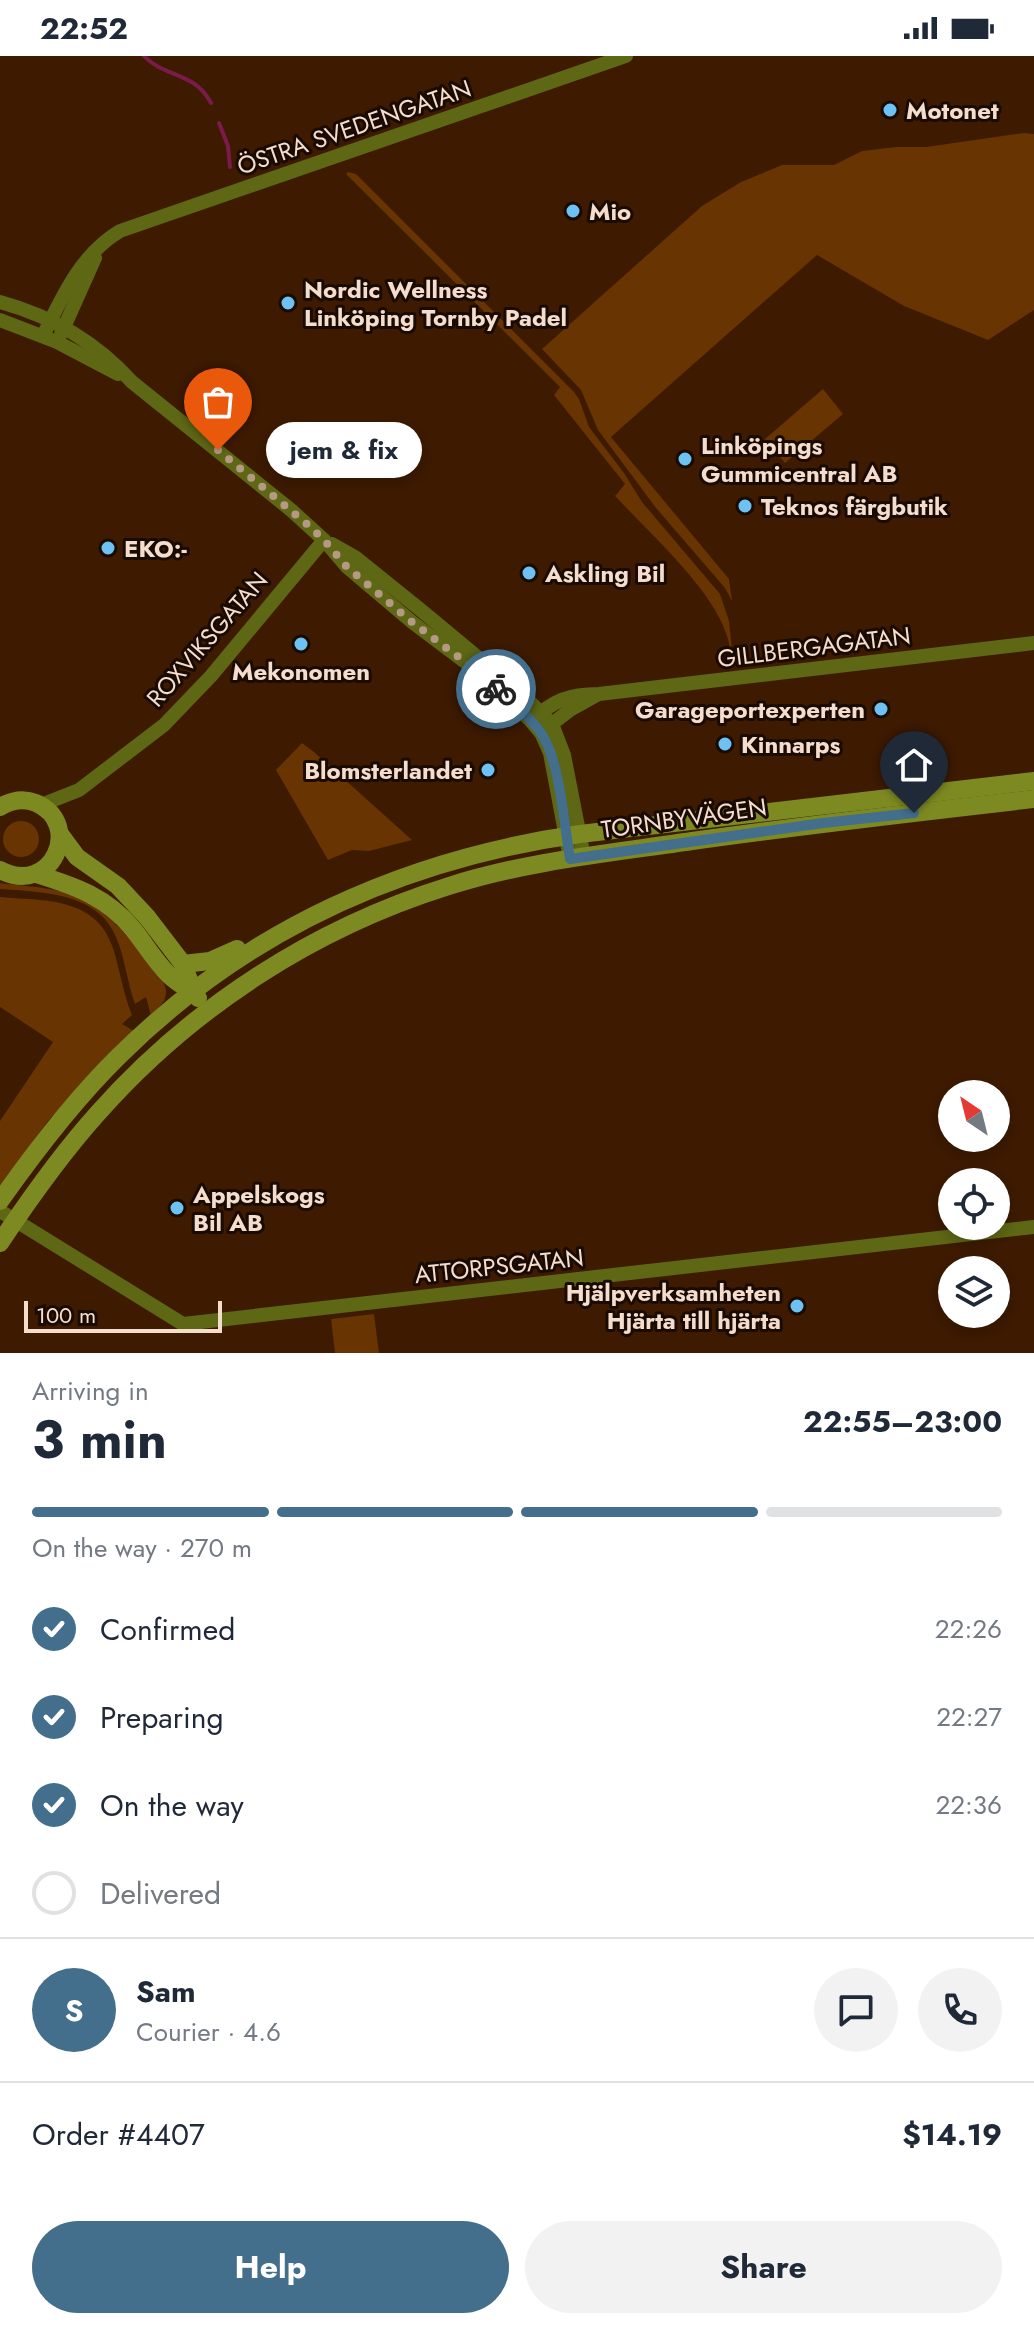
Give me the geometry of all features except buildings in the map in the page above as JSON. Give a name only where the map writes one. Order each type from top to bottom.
[{"type":"main road","name":"TORNBYVÄGEN","points":[[0,1201],[35,1152],[95,1080],[153,1024],[230,964],[302,921],[361,892],[442,863],[507,845],[1034,781]]},
{"type":"main road","name":"TORNBYVÄGEN","points":[[0,1243],[7,1216],[50,1172],[107,1103],[169,1042],[208,1010],[293,954],[372,914],[450,885],[577,858],[823,823],[1034,799]]},
{"type":"main road","points":[[6,803],[31,801],[51,814],[77,857],[133,901],[183,964],[193,991],[208,1010]]},
{"type":"main road","points":[[0,871],[22,877],[44,869],[58,850],[58,829]]},
{"type":"main road","points":[[36,874],[75,886],[106,902],[131,926],[170,976],[193,991]]},
{"type":"main road","points":[[183,964],[210,961],[302,921]]},
{"type":"street","name":"ÖSTRA SVEDENGATAN","points":[[53,332],[99,246],[111,237],[136,225],[626,56]]},
{"type":"street","points":[[0,302],[21,308],[53,332],[114,362],[132,382],[324,540],[355,557],[541,722],[564,755],[577,858]]},
{"type":"street","points":[[0,320],[53,332]]},
{"type":"street","name":"ROXVIKSGATAN","points":[[41,805],[79,790],[184,707],[324,540]]},
{"type":"street","name":"GILLBERGAGATAN","points":[[541,722],[599,694],[1034,643]]},
{"type":"street","name":"ROXVIKSGATAN","points":[[58,829],[79,790]]},
{"type":"street","name":"ATTORPSGATAN","points":[[7,1216],[183,1324],[1034,1227]]},
{"type":"shaded area","points":[[1034,134],[1034,310],[988,340],[904,306],[817,255],[611,437],[729,579],[732,601],[725,588],[656,508],[598,430],[581,390],[542,349],[702,206],[741,182],[782,165],[834,165],[862,151],[926,147]]},
{"type":"shaded area","points":[[346,174],[356,174],[574,392],[589,427],[642,502],[720,594],[729,621],[733,660],[727,636],[708,599],[678,562],[615,496],[625,484],[554,395],[560,387]]},
{"type":"shaded area","points":[[823,389],[843,414],[785,463],[765,439]]},
{"type":"shaded area","points":[[302,743],[412,840],[369,851],[352,850],[328,860],[276,770]]},
{"type":"shaded area","points":[[21,821],[34,826],[39,839],[34,852],[21,857],[8,852],[3,839],[8,826]]},
{"type":"shaded area","points":[[0,883],[46,888],[90,902],[121,929],[156,970],[166,990],[162,1004],[151,1016],[146,997],[135,1004],[116,937],[96,911],[66,897],[0,889]]},
{"type":"shaded area","points":[[0,897],[66,904],[94,919],[105,931],[113,948],[132,1015],[122,1024],[134,1031],[47,1122],[0,1187],[0,1121],[53,1042],[0,1007]]},
{"type":"shaded area","points":[[374,1314],[379,1353],[335,1353],[331,1319]]},
{"type":"waterway","points":[[144,56],[196,85],[211,103]]},
{"type":"waterway","points":[[219,123],[228,146],[230,167]]},
{"type":"way so far","points":[[218,450],[308,525],[347,567],[496,689]]},
{"type":"place","name":"Motonet","points":[[890,110]]},
{"type":"place","name":"Mio","points":[[573,211]]},
{"type":"place","name":"Nordic Wellness Linköping Tornby Padel","points":[[288,303]]},
{"type":"place","name":"jem & fix","points":[[218,450]]},
{"type":"place","name":"Linköpings Gummicentral AB","points":[[685,459]]},
{"type":"place","name":"Teknos färgbutik","points":[[745,506]]},
{"type":"place","name":"EKO:-","points":[[108,548]]},
{"type":"place","name":"Askling Bil","points":[[529,573]]},
{"type":"place","name":"Mekonomen","points":[[301,644]]},
{"type":"place","name":"Garageportexperten","points":[[881,709]]},
{"type":"place","name":"Kinnarps","points":[[725,744]]},
{"type":"place","name":"Blomsterlandet","points":[[488,770]]},
{"type":"place","name":"Appelskogs Bil AB","points":[[177,1208]]},
{"type":"place","name":"Hjälpverksamheten Hjärta till hjärta","points":[[797,1306]]},
{"type":"route","points":[[496,689],[531,721],[546,742],[553,764],[570,859],[914,813]]}]
